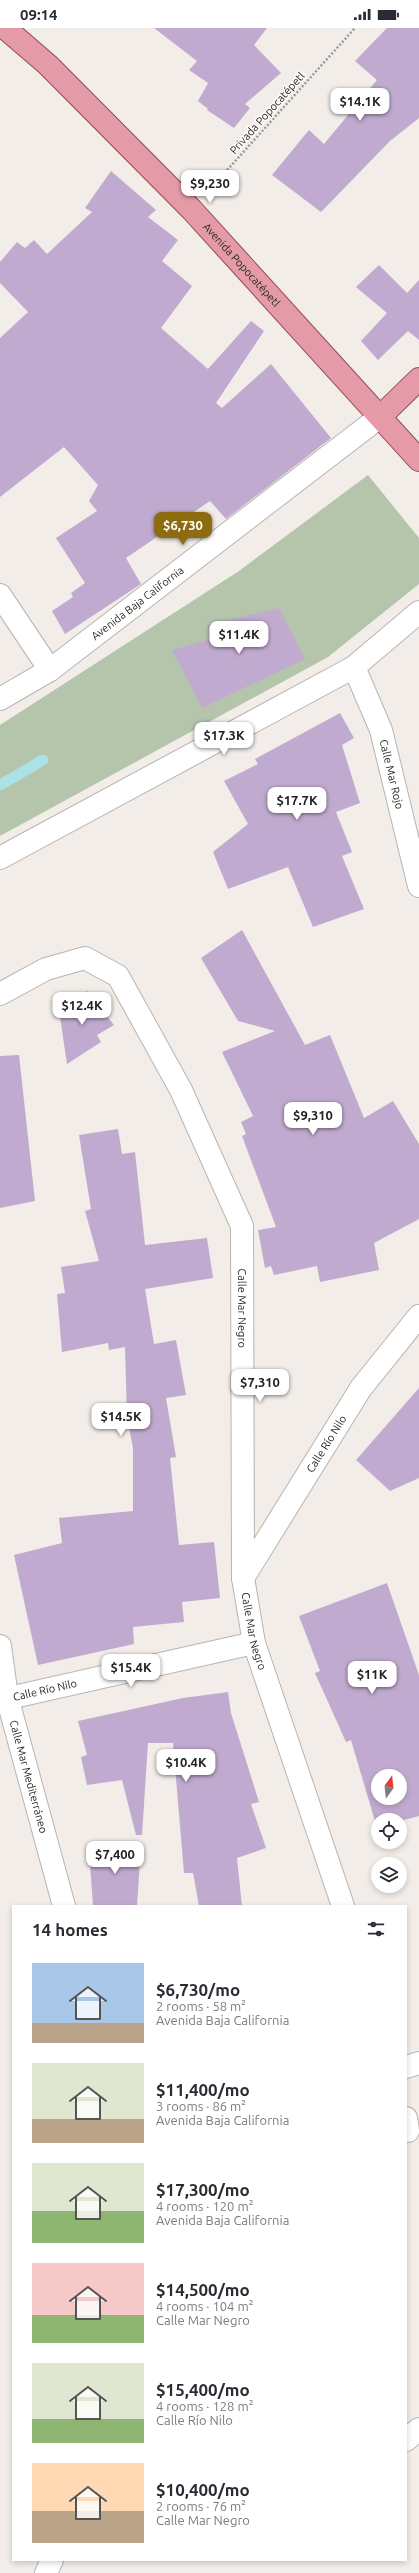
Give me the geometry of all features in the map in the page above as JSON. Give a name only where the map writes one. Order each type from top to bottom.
[{"type":"main road","name":"Avenida Popocatépetl","points":[[5,28],[48,65],[192,210],[381,416],[419,460]]},
{"type":"main road","name":"Avenida Baja California","points":[[381,416],[419,379]]},
{"type":"street","name":"Avenida Baja California","points":[[0,699],[50,670],[381,416]]},
{"type":"street","points":[[0,595],[50,670]]},
{"type":"street","points":[[0,858],[354,667],[419,612]]},
{"type":"street","name":"Calle Mar Rojo","points":[[354,667],[381,730],[419,886]]},
{"type":"street","name":"Calle Mar Negro","points":[[0,994],[46,969],[85,958],[118,976],[181,1090],[242,1226],[243,1578],[254,1643],[343,1905]]},
{"type":"street","name":"Calle Río Nilo","points":[[243,1578],[361,1388],[419,1316]]},
{"type":"street","name":"Calle Río Nilo","points":[[3,1698],[254,1643]]},
{"type":"street","name":"Calle Mar Mediterráneo","points":[[0,1646],[3,1698],[64,1905]]},
{"type":"street","points":[[407,2067],[419,2063]]},
{"type":"street","points":[[407,2439],[419,2429]]},
{"type":"street","points":[[46,2573],[52,2561]]},
{"type":"path","name":"Privada Popocatépetl","points":[[192,210],[355,28]]},
{"type":"green space","points":[[368,475],[419,538],[419,584],[328,657],[0,836],[0,725],[239,571]]},
{"type":"building","points":[[154,28],[267,28],[254,45],[281,73],[245,104],[250,108],[234,128],[207,110],[208,109],[198,101],[208,83],[189,70],[197,61]]},
{"type":"building","points":[[387,28],[419,28],[419,118],[390,141],[321,212],[272,175],[309,130],[324,144],[377,80],[355,61]]},
{"type":"building","points":[[111,171],[156,210],[148,217],[178,240],[162,261],[192,286],[161,328],[208,369],[251,321],[264,331],[216,403],[222,408],[271,364],[331,438],[226,519],[210,501],[126,558],[141,584],[65,634],[52,611],[73,597],[71,593],[85,583],[56,538],[97,511],[89,501],[98,485],[64,447],[0,497],[0,338],[28,312],[0,283],[0,262],[17,242],[25,248],[34,240],[47,254],[92,212],[85,208]]},
{"type":"building","points":[[379,265],[407,293],[419,280],[419,340],[408,331],[378,360],[361,341],[387,313],[356,287]]},
{"type":"building","points":[[279,608],[305,659],[202,708],[172,650],[214,638],[207,625]]},
{"type":"building","points":[[340,713],[354,738],[342,745],[360,803],[336,812],[352,852],[342,856],[364,909],[313,927],[288,867],[228,889],[213,852],[248,824],[224,781],[258,764],[255,759]]},
{"type":"building","points":[[242,930],[305,1045],[330,1035],[364,1118],[393,1101],[419,1144],[419,1219],[374,1243],[379,1270],[320,1282],[317,1266],[274,1275],[271,1266],[265,1268],[258,1230],[276,1227],[242,1136],[246,1134],[241,1122],[253,1116],[222,1052],[275,1031],[238,1021],[201,958]]},
{"type":"building","points":[[87,991],[114,1025],[97,1035],[101,1042],[67,1064],[59,1010]]},
{"type":"building","points":[[19,1055],[35,1201],[0,1208],[0,1056]]},
{"type":"building","points":[[118,1129],[122,1154],[135,1152],[145,1245],[207,1238],[213,1278],[145,1289],[154,1344],[176,1340],[186,1395],[166,1398],[176,1457],[170,1458],[179,1545],[214,1542],[220,1598],[182,1602],[184,1622],[133,1627],[134,1644],[38,1665],[14,1555],[62,1543],[59,1518],[133,1511],[133,1448],[127,1417],[125,1347],[109,1350],[108,1343],[62,1352],[57,1294],[65,1293],[61,1267],[99,1261],[85,1211],[91,1209],[79,1135]]},
{"type":"building","points":[[419,1388],[419,1478],[390,1491],[356,1460]]},
{"type":"building","points":[[387,1583],[419,1675],[419,1816],[407,1819],[407,1813],[373,1813],[351,1740],[346,1742],[315,1673],[320,1671],[299,1616]]},
{"type":"building","points":[[228,1692],[231,1713],[259,1802],[251,1804],[266,1848],[237,1858],[242,1905],[199,1905],[193,1873],[184,1873],[173,1743],[148,1743],[142,1835],[136,1835],[122,1780],[87,1785],[81,1757],[87,1755],[78,1721],[183,1698]]},
{"type":"building","points":[[141,1844],[137,1905],[93,1905],[89,1849]]},
{"type":"waterway","points":[[0,785],[43,760]]}]
